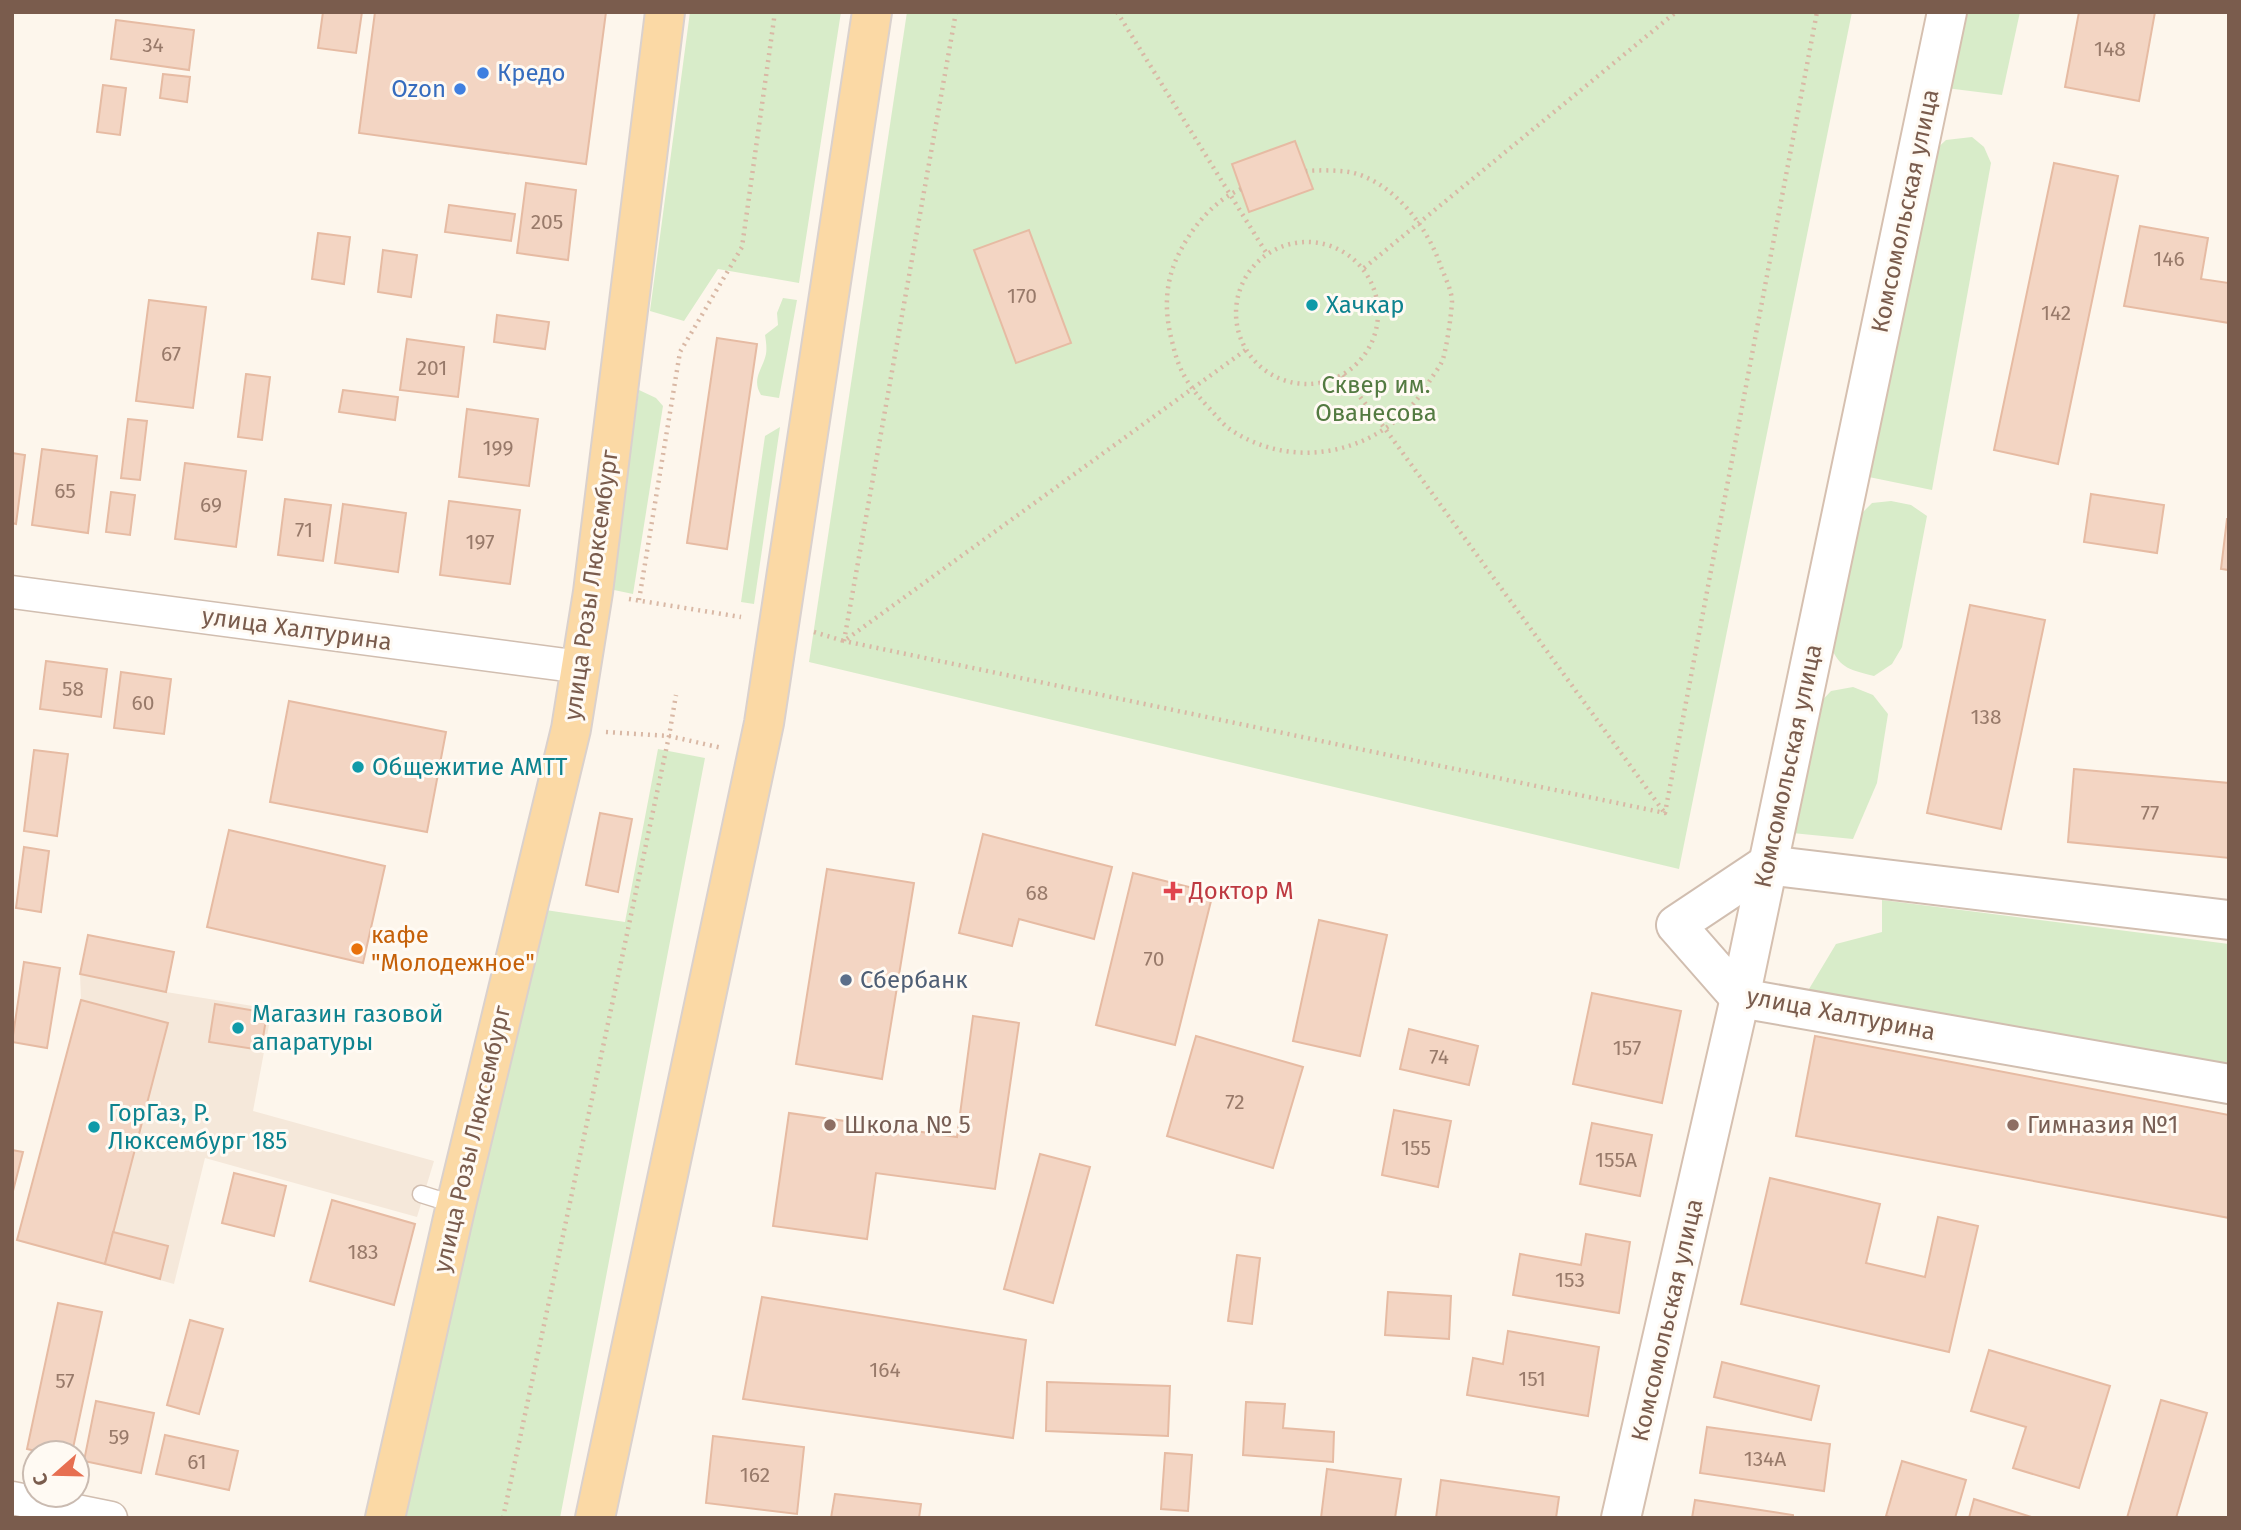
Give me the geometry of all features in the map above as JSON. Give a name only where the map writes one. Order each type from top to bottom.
[{"type":"main road","name":"улица Розы Люксембург","points":[[385,1518],[438,1200],[571,729],[593,592],[665,12]]},
{"type":"main road","points":[[595,1518],[758,756],[872,12]]},
{"type":"main road","name":"Комсомольская улица","points":[[1621,1518],[1740,998],[1947,12]]},
{"type":"main road","points":[[1766,865],[2229,920]]},
{"type":"main road","name":"улица Халтурина","points":[[1766,865],[1676,925],[1740,998],[2229,1084]]},
{"type":"street","name":"улица Халтурина","points":[[12,592],[581,667]]},
{"type":"street","points":[[12,1497],[111,1518]]},
{"type":"path","points":[[639,600],[680,352],[742,247],[775,12]]},
{"type":"path","points":[[844,640],[956,12]]},
{"type":"path","points":[[1118,12],[1267,254]]},
{"type":"path","points":[[1364,268],[1676,12]]},
{"type":"path","points":[[1665,813],[1817,12]]},
{"type":"path","points":[[1241,189],[1230,194],[1209,212],[1184,240],[1169,276],[1166,318],[1177,360],[1191,388],[1230,430],[1272,449],[1316,453],[1356,445],[1386,430],[1418,400],[1442,360],[1452,299],[1434,244],[1418,221],[1387,189],[1351,173],[1306,171]]},
{"type":"path","points":[[1301,241],[1324,242],[1345,251],[1364,268],[1375,289],[1379,314],[1375,338],[1362,360],[1343,375],[1320,384],[1296,384],[1272,376],[1253,360],[1241,341],[1236,319],[1237,296],[1246,275],[1267,254],[1280,246],[1301,241]]},
{"type":"path","points":[[844,640],[1247,349]]},
{"type":"path","points":[[1343,375],[1665,813]]},
{"type":"path","points":[[593,592],[780,623],[844,640],[1665,813]]},
{"type":"path","points":[[503,1518],[676,695]]},
{"type":"path","points":[[571,729],[669,736],[758,756]]},
{"type":"shaded area","points":[[88,935],[174,952],[166,992],[272,1009],[253,1111],[434,1161],[417,1217],[205,1158],[174,1284],[17,1240],[81,1000],[80,974]]},
{"type":"green space","points":[[690,12],[841,12],[799,283],[718,269],[684,321],[650,311]]},
{"type":"green space","name":"Сквер им. Ованесова","points":[[907,12],[1852,12],[1679,869],[809,662]]},
{"type":"green space","points":[[1962,12],[2020,12],[2002,95],[1946,88]]},
{"type":"green space","points":[[1972,137],[1984,147],[1991,163],[1932,490],[1864,476],[1932,153],[1946,140]]},
{"type":"green space","points":[[783,298],[797,300],[779,398],[761,395],[757,384],[766,354],[765,335],[778,325],[777,313]]},
{"type":"green space","points":[[639,390],[656,398],[663,406],[633,594],[614,590],[612,578]]},
{"type":"green space","points":[[780,427],[754,604],[741,602],[765,436]]},
{"type":"green space","points":[[1891,501],[1911,505],[1927,516],[1902,647],[1892,664],[1874,676],[1842,664],[1831,646],[1862,513],[1872,503]]},
{"type":"green space","points":[[1853,687],[1873,695],[1888,714],[1877,783],[1853,839],[1792,833],[1817,706],[1831,691]]},
{"type":"green space","points":[[658,749],[705,758],[560,1518],[406,1518],[539,909],[625,922]]},
{"type":"green space","points":[[1882,900],[2229,944],[2229,1067],[1806,994],[1836,944],[1882,932]]},
{"type":"building","points":[[323,12],[362,12],[356,53],[318,48]]},
{"type":"building","name":"Кредо","points":[[375,12],[606,12],[586,164],[359,133]]},
{"type":"building","points":[[2079,12],[2155,12],[2139,101],[2065,87]]},
{"type":"building","points":[[116,20],[194,30],[189,70],[111,59]]},
{"type":"building","points":[[163,74],[190,77],[187,102],[160,98]]},
{"type":"building","points":[[103,85],[126,88],[120,135],[97,132]]},
{"type":"building","points":[[1295,141],[1313,189],[1249,212],[1232,164]]},
{"type":"building","points":[[2054,163],[2118,176],[2058,464],[1994,450]]},
{"type":"building","points":[[526,183],[576,190],[568,260],[517,253]]},
{"type":"building","points":[[449,205],[515,214],[511,241],[445,232]]},
{"type":"building","points":[[2140,226],[2208,238],[2201,279],[2229,283],[2229,323],[2124,306]]},
{"type":"building","points":[[1029,230],[1071,343],[1016,363],[974,250]]},
{"type":"building","points":[[318,233],[350,237],[344,284],[312,279]]},
{"type":"building","points":[[383,250],[417,255],[411,297],[378,292]]},
{"type":"building","points":[[149,300],[206,307],[193,408],[136,401]]},
{"type":"building","points":[[497,315],[549,322],[545,349],[494,342]]},
{"type":"building","points":[[717,338],[757,344],[727,549],[687,543]]},
{"type":"building","points":[[407,339],[464,347],[458,397],[400,390]]},
{"type":"building","points":[[246,374],[270,377],[262,440],[238,437]]},
{"type":"building","points":[[343,390],[398,397],[395,420],[339,412]]},
{"type":"building","points":[[467,409],[538,419],[529,486],[459,477]]},
{"type":"building","points":[[128,419],[147,421],[140,480],[121,478]]},
{"type":"building","points":[[42,449],[97,456],[88,533],[32,525]]},
{"type":"building","points":[[12,453],[25,455],[16,524],[12,523]]},
{"type":"building","points":[[185,463],[246,471],[236,547],[175,539]]},
{"type":"building","points":[[111,492],[135,495],[130,535],[106,532]]},
{"type":"building","points":[[2091,494],[2164,505],[2157,553],[2084,542]]},
{"type":"building","points":[[285,499],[331,505],[323,561],[278,555]]},
{"type":"building","points":[[449,501],[520,510],[510,584],[440,575]]},
{"type":"building","points":[[343,504],[406,513],[398,572],[335,563]]},
{"type":"building","points":[[2229,519],[2229,570],[2221,569]]},
{"type":"building","points":[[1970,605],[2045,620],[2001,829],[1927,813]]},
{"type":"building","points":[[46,661],[107,669],[101,717],[40,709]]},
{"type":"building","points":[[121,672],[171,679],[164,734],[114,728]]},
{"type":"building","name":"Общежитие АМТТ","points":[[289,701],[446,732],[427,832],[270,802]]},
{"type":"building","points":[[34,750],[68,754],[57,836],[24,831]]},
{"type":"building","points":[[2074,769],[2229,783],[2229,858],[2068,842]]},
{"type":"building","points":[[600,813],[632,819],[618,892],[586,885]]},
{"type":"building","points":[[229,830],[385,866],[363,963],[207,927]]},
{"type":"building","points":[[983,834],[1112,867],[1094,939],[1019,919],[1012,946],[959,933]]},
{"type":"building","points":[[24,847],[49,851],[41,912],[16,908]]},
{"type":"building","points":[[827,869],[914,883],[882,1079],[796,1064]]},
{"type":"building","points":[[1133,873],[1213,893],[1175,1045],[1096,1025]]},
{"type":"building","points":[[1319,920],[1387,935],[1360,1056],[1293,1041]]},
{"type":"building","points":[[88,935],[174,952],[166,992],[80,974]]},
{"type":"building","points":[[24,962],[60,968],[47,1048],[12,1042]]},
{"type":"building","points":[[1592,993],[1681,1011],[1662,1103],[1573,1084]]},
{"type":"building","name":"ГорГаз, Р. Люксембург 185","points":[[81,1000],[168,1023],[105,1264],[17,1240]]},
{"type":"building","name":"Магазин газовой апаратуры","points":[[215,1004],[267,1013],[261,1050],[209,1042]]},
{"type":"building","name":"Школа № 5","points":[[973,1016],[1019,1023],[995,1189],[876,1173],[867,1239],[773,1226],[789,1113],[957,1137]]},
{"type":"building","points":[[1409,1029],[1478,1046],[1469,1085],[1400,1069]]},
{"type":"building","points":[[1196,1036],[1303,1067],[1273,1168],[1167,1136]]},
{"type":"building","name":"Гимназия №1","points":[[1815,1036],[2229,1115],[2229,1218],[1796,1136]]},
{"type":"building","points":[[1394,1110],[1451,1121],[1438,1187],[1382,1175]]},
{"type":"building","points":[[1592,1123],[1652,1135],[1640,1196],[1580,1184]]},
{"type":"building","points":[[12,1150],[23,1152],[13,1191],[12,1191]]},
{"type":"building","points":[[1040,1154],[1090,1167],[1053,1303],[1004,1289]]},
{"type":"building","points":[[234,1173],[286,1186],[274,1236],[222,1223]]},
{"type":"building","points":[[1770,1178],[1880,1204],[1866,1263],[1925,1277],[1938,1217],[1978,1226],[1949,1352],[1741,1304]]},
{"type":"building","points":[[332,1200],[415,1224],[394,1305],[310,1281]]},
{"type":"building","points":[[113,1232],[168,1246],[160,1279],[105,1264]]},
{"type":"building","points":[[1586,1234],[1630,1242],[1619,1313],[1513,1295],[1520,1254],[1581,1265]]},
{"type":"building","points":[[1237,1255],[1260,1258],[1252,1324],[1228,1321]]},
{"type":"building","points":[[1388,1292],[1451,1296],[1449,1339],[1385,1335]]},
{"type":"building","points":[[762,1297],[1026,1340],[1013,1438],[743,1399]]},
{"type":"building","points":[[58,1303],[102,1312],[75,1439],[29,1439]]},
{"type":"building","points":[[190,1320],[223,1329],[199,1414],[167,1405]]},
{"type":"building","points":[[1508,1331],[1599,1347],[1588,1416],[1467,1395],[1473,1358],[1503,1364]]},
{"type":"building","points":[[1989,1350],[2110,1386],[2079,1488],[2013,1468],[2026,1427],[1971,1411]]},
{"type":"building","points":[[1722,1362],[1819,1386],[1811,1420],[1714,1397]]},
{"type":"building","points":[[1047,1382],[1170,1386],[1168,1436],[1046,1431]]},
{"type":"building","points":[[2161,1400],[2207,1413],[2176,1518],[2127,1518]]},
{"type":"building","points":[[96,1401],[154,1413],[141,1473],[91,1462],[91,1439],[88,1439]]},
{"type":"building","points":[[1246,1402],[1285,1404],[1283,1428],[1334,1432],[1333,1462],[1243,1455]]},
{"type":"building","points":[[1707,1427],[1830,1444],[1824,1491],[1700,1473]]},
{"type":"building","points":[[165,1435],[238,1451],[229,1490],[156,1474]]},
{"type":"building","points":[[713,1436],[804,1447],[797,1514],[706,1503]]},
{"type":"building","points":[[1165,1453],[1192,1455],[1188,1511],[1161,1509]]},
{"type":"building","points":[[1902,1461],[1966,1480],[1955,1518],[1886,1516]]},
{"type":"building","points":[[1327,1469],[1401,1479],[1395,1518],[1321,1518]]},
{"type":"building","points":[[1441,1480],[1559,1497],[1556,1518],[1436,1518]]},
{"type":"building","points":[[835,1494],[921,1504],[919,1518],[831,1518]]},
{"type":"building","points":[[1974,1499],[2035,1518],[1969,1518]]},
{"type":"building","points":[[1695,1500],[1793,1515],[1793,1518],[1692,1518]]},
{"type":"place","name":"Кредо","points":[[483,73]]},
{"type":"place","name":"Ozon","points":[[460,89]]},
{"type":"place","name":"Хачкар","points":[[1312,305]]},
{"type":"place","name":"Общежитие АМТТ","points":[[358,767]]},
{"type":"place","name":"Доктор М","points":[[1173,891]]},
{"type":"place","name":"кафе \"Молодежное\"","points":[[357,949]]},
{"type":"place","name":"Сбербанк","points":[[846,980]]},
{"type":"place","name":"Магазин газовой апаратуры","points":[[238,1028]]},
{"type":"place","name":"Школа № 5","points":[[830,1125]]},
{"type":"place","name":"Гимназия №1","points":[[2013,1125]]},
{"type":"place","name":"ГорГаз, Р. Люксембург 185","points":[[94,1127]]}]
